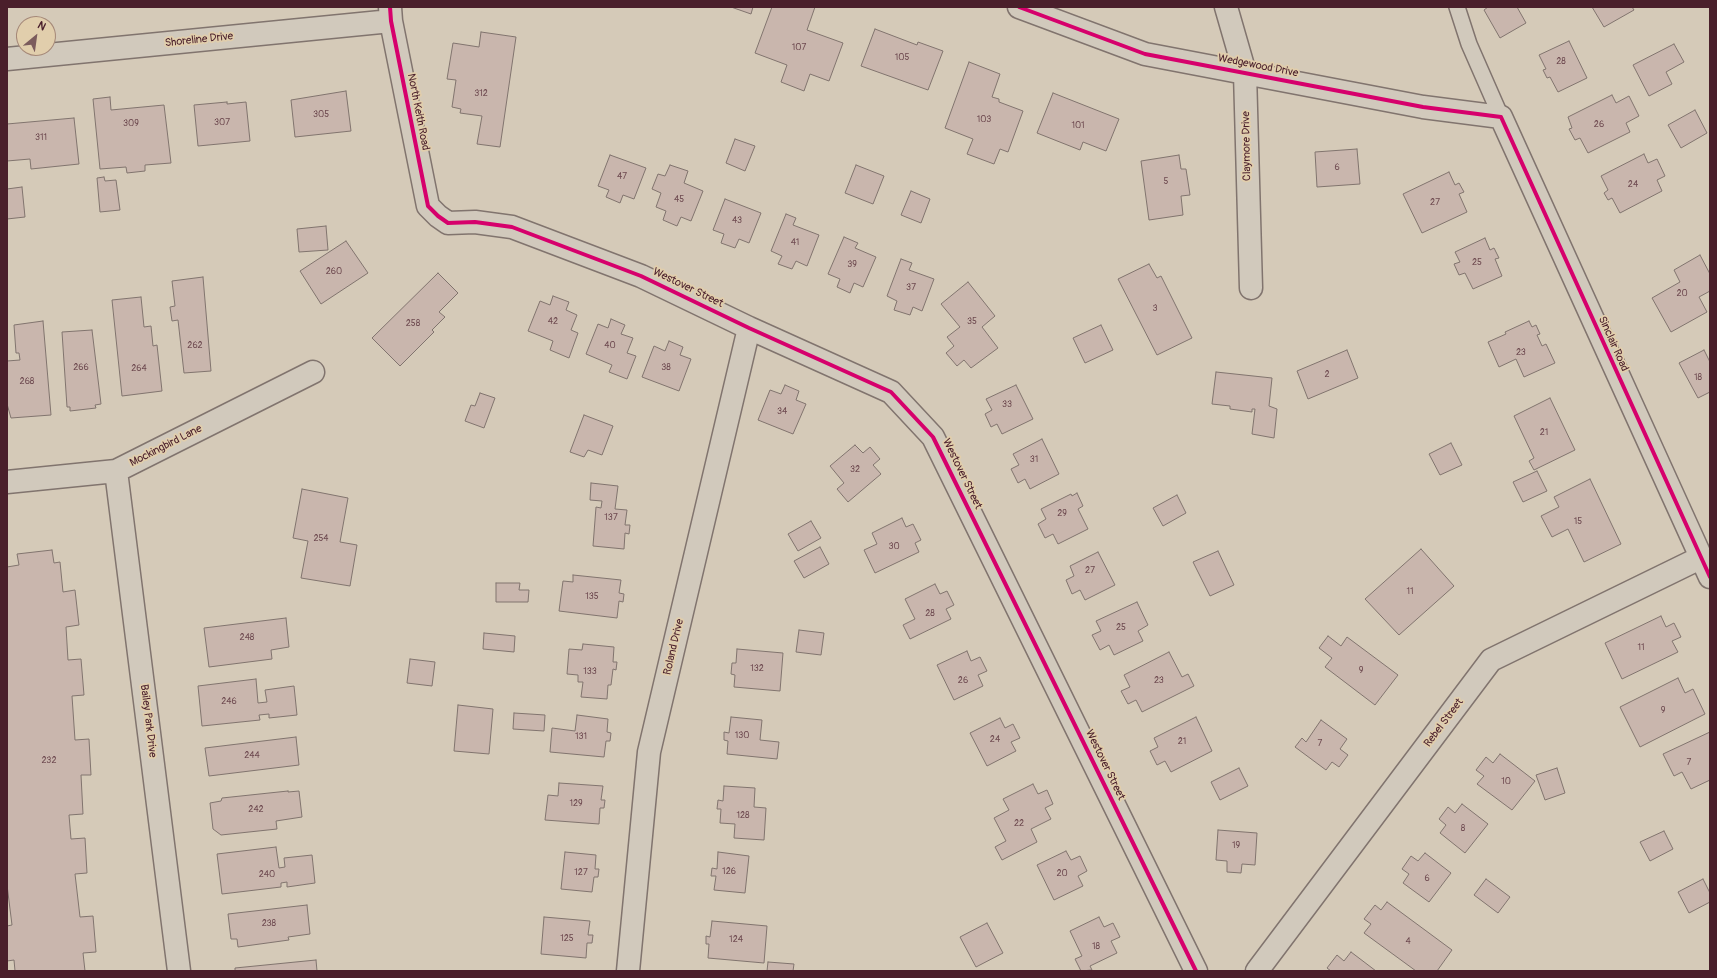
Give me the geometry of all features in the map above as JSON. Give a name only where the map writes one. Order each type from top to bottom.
[{"type":"street","name":"Wedgewood Drive","points":[[1019,7],[1145,54],[1423,106],[1501,117]]},
{"type":"street","name":"Claymore Drive","points":[[1226,7],[1245,73],[1251,288]]},
{"type":"street","name":"Shoreline Drive","points":[[7,59],[391,14]]},
{"type":"street","name":"North Keith Road","points":[[391,14],[428,206],[438,216]]},
{"type":"street","name":"Sinclair Road","points":[[1501,117],[1700,558],[1710,577]]},
{"type":"street","name":"Westover Street","points":[[438,216],[448,223],[474,222],[512,227],[642,276],[749,328],[891,392],[934,437],[1196,971]]},
{"type":"street","name":"Roland Drive","points":[[628,971],[649,752],[749,328]]},
{"type":"street","name":"Mockingbird Lane","points":[[7,482],[116,471],[314,372]]},
{"type":"street","name":"Bailey Park Drive","points":[[116,471],[179,971]]},
{"type":"street","name":"Rebel Street","points":[[1257,971],[1491,660],[1700,558]]},
{"type":"lane","points":[[1457,7],[1468,44],[1501,117]]},
{"type":"building","points":[[731,7],[753,7],[751,14]]},
{"type":"building","points":[[772,7],[815,7],[807,30],[843,43],[829,81],[810,74],[804,91],[781,82],[787,65],[755,53]]},
{"type":"building","points":[[1488,7],[1517,7],[1526,23],[1500,38],[1484,10]]},
{"type":"building","points":[[1592,7],[1632,7],[1634,10],[1604,27]]},
{"type":"building","points":[[875,29],[917,45],[918,42],[943,51],[928,90],[861,66]]},
{"type":"building","points":[[481,32],[516,37],[500,147],[477,144],[482,116],[460,113],[461,109],[452,107],[456,80],[447,79],[453,43],[479,47]]},
{"type":"building","points":[[1569,41],[1587,78],[1558,92],[1550,77],[1547,78],[1543,70],[1546,69],[1539,55]]},
{"type":"building","points":[[1674,44],[1684,62],[1666,72],[1672,84],[1649,96],[1633,65]]},
{"type":"building","points":[[969,62],[1000,74],[992,97],[999,99],[999,102],[1023,111],[1008,152],[1000,149],[994,164],[967,154],[973,139],[945,128]]},
{"type":"building","points":[[346,91],[351,131],[295,137],[291,100]]},
{"type":"building","points":[[1053,93],[1119,119],[1106,151],[1083,142],[1080,150],[1037,133]]},
{"type":"building","points":[[1612,95],[1616,103],[1629,96],[1639,116],[1626,123],[1630,132],[1588,153],[1580,138],[1575,140],[1569,129],[1572,128],[1568,117]]},
{"type":"building","points":[[110,97],[111,110],[164,105],[171,163],[145,165],[145,171],[127,173],[126,167],[100,169],[93,99]]},
{"type":"building","points":[[227,102],[227,104],[246,102],[250,141],[198,146],[194,105]]},
{"type":"building","points":[[1695,110],[1707,133],[1681,148],[1668,125]]},
{"type":"building","points":[[74,118],[79,164],[31,169],[30,159],[7,161],[7,124]]},
{"type":"building","points":[[735,139],[755,146],[745,171],[726,163]]},
{"type":"building","points":[[1357,149],[1360,184],[1317,187],[1315,152]]},
{"type":"building","points":[[1644,154],[1648,163],[1657,159],[1665,176],[1657,180],[1662,191],[1620,213],[1612,198],[1608,200],[1604,193],[1608,190],[1601,176]]},
{"type":"building","points":[[610,155],[646,168],[634,199],[623,195],[620,203],[606,197],[609,190],[598,186]]},
{"type":"building","points":[[1179,155],[1181,169],[1186,169],[1190,195],[1181,196],[1183,215],[1149,220],[1141,161]]},
{"type":"building","points":[[670,165],[688,171],[684,183],[703,191],[691,221],[681,217],[677,226],[663,220],[666,211],[656,207],[661,193],[652,189],[658,174],[665,176]]},
{"type":"building","points":[[856,165],[884,176],[873,204],[845,193]]},
{"type":"building","points":[[1449,172],[1455,185],[1459,183],[1464,192],[1459,194],[1467,212],[1422,233],[1403,194]]},
{"type":"building","points":[[104,177],[105,181],[116,180],[120,210],[100,212],[97,178]]},
{"type":"building","points":[[22,187],[25,217],[7,219],[7,189]]},
{"type":"building","points":[[911,191],[930,199],[921,223],[901,215]]},
{"type":"building","points":[[725,199],[761,213],[749,243],[739,239],[735,248],[721,243],[724,234],[713,230]]},
{"type":"building","points":[[786,214],[796,218],[793,225],[819,235],[807,266],[796,261],[792,269],[778,264],[782,256],[771,251]]},
{"type":"building","points":[[326,226],[328,250],[299,252],[297,229]]},
{"type":"building","points":[[844,237],[858,243],[855,248],[876,257],[863,287],[854,283],[850,293],[837,287],[840,279],[828,274]]},
{"type":"building","points":[[1485,238],[1490,250],[1494,248],[1499,258],[1495,259],[1502,276],[1473,289],[1465,273],[1459,275],[1454,264],[1460,262],[1455,252]]},
{"type":"building","points":[[346,241],[368,273],[321,304],[300,271]]},
{"type":"building","points":[[1700,255],[1710,274],[1710,291],[1699,297],[1707,312],[1671,332],[1652,298],[1680,282],[1674,270]]},
{"type":"building","points":[[901,259],[912,263],[909,270],[934,279],[922,311],[913,307],[910,315],[894,310],[897,301],[887,296]]},
{"type":"building","points":[[1149,264],[1157,278],[1161,276],[1192,338],[1157,355],[1118,279]]},
{"type":"building","points":[[438,273],[458,293],[439,312],[445,317],[432,330],[434,332],[400,366],[372,338]]},
{"type":"building","points":[[203,277],[211,371],[184,373],[178,320],[172,321],[170,307],[175,306],[172,281]]},
{"type":"building","points":[[968,282],[995,316],[982,327],[998,348],[971,368],[964,360],[957,366],[946,353],[954,346],[947,337],[960,327],[941,304]]},
{"type":"building","points":[[553,296],[569,302],[566,310],[577,315],[571,330],[578,333],[569,358],[550,350],[553,341],[528,331],[540,301],[550,305]]},
{"type":"building","points":[[141,297],[144,327],[151,326],[153,346],[157,345],[162,391],[122,396],[112,300]]},
{"type":"building","points":[[611,319],[625,325],[621,334],[633,338],[627,353],[636,356],[627,379],[609,372],[612,365],[586,354],[598,324],[608,328]]},
{"type":"building","points":[[43,321],[51,415],[11,418],[7,404],[7,361],[20,360],[19,353],[16,353],[14,325]]},
{"type":"building","points":[[1529,321],[1532,327],[1536,325],[1540,334],[1537,335],[1542,346],[1546,344],[1555,363],[1524,377],[1516,359],[1499,367],[1488,342]]},
{"type":"building","points":[[1101,325],[1113,350],[1085,363],[1073,338]]},
{"type":"building","points":[[92,330],[101,404],[95,405],[96,408],[70,411],[70,407],[67,407],[62,332]]},
{"type":"building","points":[[669,341],[683,347],[680,355],[691,359],[679,391],[642,377],[654,346],[665,351]]},
{"type":"building","points":[[1347,350],[1358,378],[1308,399],[1297,371]]},
{"type":"building","points":[[1704,350],[1710,362],[1710,392],[1698,398],[1679,363]]},
{"type":"building","points":[[1216,372],[1272,378],[1269,406],[1277,409],[1274,438],[1252,434],[1255,409],[1252,409],[1252,412],[1230,409],[1230,406],[1212,404]]},
{"type":"building","points":[[785,385],[799,391],[796,400],[806,404],[793,434],[758,420],[770,390],[781,394]]},
{"type":"building","points":[[1016,385],[1033,419],[1002,434],[997,424],[991,427],[985,414],[992,410],[986,399]]},
{"type":"building","points":[[480,393],[495,398],[484,428],[465,421],[471,405],[475,406]]},
{"type":"building","points":[[1550,398],[1575,450],[1534,470],[1529,461],[1534,458],[1514,416]]},
{"type":"building","points":[[584,415],[613,426],[602,455],[588,450],[584,457],[570,452]]},
{"type":"building","points":[[1042,439],[1059,474],[1030,489],[1025,479],[1018,483],[1011,469],[1019,465],[1013,454]]},
{"type":"building","points":[[1451,443],[1462,465],[1440,475],[1429,454]]},
{"type":"building","points":[[855,445],[863,453],[870,447],[880,459],[873,465],[881,474],[848,502],[837,489],[844,483],[830,466]]},
{"type":"building","points":[[1537,471],[1547,491],[1523,502],[1513,482]]},
{"type":"building","points":[[1590,479],[1621,544],[1584,562],[1568,529],[1552,537],[1541,516],[1559,507],[1554,497]]},
{"type":"building","points":[[591,483],[618,486],[615,509],[627,510],[625,525],[630,525],[629,534],[625,533],[624,549],[593,546],[596,507],[601,508],[602,501],[590,500]]},
{"type":"building","points":[[302,489],[348,498],[340,542],[357,545],[350,586],[301,578],[308,541],[293,538]]},
{"type":"building","points":[[1077,493],[1083,506],[1078,509],[1088,529],[1058,544],[1053,534],[1045,538],[1038,524],[1046,519],[1041,509],[1071,494],[1072,496]]},
{"type":"building","points":[[1177,495],[1186,513],[1163,526],[1153,508]]},
{"type":"building","points":[[902,518],[906,527],[913,524],[921,540],[915,543],[919,552],[875,573],[864,550],[877,544],[872,533]]},
{"type":"building","points":[[811,521],[821,538],[798,551],[788,534]]},
{"type":"building","points":[[820,547],[829,564],[804,578],[794,561]]},
{"type":"building","points":[[1421,549],[1454,586],[1399,635],[1365,599]]},
{"type":"building","points":[[52,550],[54,563],[60,562],[63,592],[75,590],[79,625],[66,627],[68,660],[81,659],[84,695],[72,696],[75,740],[89,739],[91,775],[81,775],[83,814],[69,815],[71,839],[85,838],[87,873],[75,874],[80,917],[93,916],[96,952],[83,953],[85,971],[15,971],[14,960],[7,961],[7,926],[12,925],[7,885],[7,567],[19,565],[17,554]]},
{"type":"building","points":[[1218,551],[1234,585],[1210,596],[1193,562]]},
{"type":"building","points":[[1098,552],[1115,585],[1085,600],[1080,590],[1072,594],[1066,580],[1074,576],[1070,566]]},
{"type":"building","points":[[573,575],[621,580],[619,593],[624,594],[623,602],[619,601],[617,618],[559,611],[563,581],[573,582]]},
{"type":"building","points":[[496,583],[520,583],[519,590],[529,590],[528,602],[496,602]]},
{"type":"building","points":[[935,584],[940,594],[947,591],[954,605],[946,609],[951,619],[910,639],[903,625],[915,619],[905,599]]},
{"type":"building","points":[[1137,602],[1148,625],[1138,631],[1143,641],[1114,655],[1109,645],[1100,650],[1092,635],[1101,631],[1096,621]]},
{"type":"building","points":[[1661,616],[1666,627],[1674,623],[1681,637],[1672,641],[1678,652],[1622,679],[1605,643]]},
{"type":"building","points":[[286,618],[289,647],[271,650],[272,659],[209,667],[204,628]]},
{"type":"building","points":[[799,630],[824,633],[821,655],[796,652]]},
{"type":"building","points":[[484,633],[515,636],[514,652],[483,649]]},
{"type":"building","points":[[1328,636],[1341,646],[1347,637],[1398,675],[1375,705],[1325,667],[1332,658],[1319,648]]},
{"type":"building","points":[[583,644],[614,647],[613,662],[617,662],[616,670],[613,669],[611,685],[608,685],[607,699],[581,697],[583,682],[578,682],[578,675],[567,674],[569,649],[582,650]]},
{"type":"building","points":[[737,649],[783,653],[780,691],[734,687],[735,675],[731,674],[732,663],[736,663]]},
{"type":"building","points":[[967,651],[971,661],[980,657],[987,671],[978,675],[983,686],[954,700],[937,665]]},
{"type":"building","points":[[1169,652],[1182,677],[1188,674],[1194,686],[1142,712],[1136,700],[1128,704],[1121,691],[1130,687],[1124,675]]},
{"type":"building","points":[[410,659],[435,662],[432,686],[407,683]]},
{"type":"building","points":[[1678,678],[1685,693],[1693,689],[1705,714],[1640,747],[1620,707]]},
{"type":"building","points":[[256,679],[258,703],[267,702],[265,690],[294,686],[297,715],[269,718],[269,714],[259,715],[260,720],[202,726],[198,686]]},
{"type":"building","points":[[458,705],[493,709],[489,754],[454,751]]},
{"type":"building","points":[[514,713],[545,715],[544,731],[513,729]]},
{"type":"building","points":[[577,715],[608,719],[607,732],[611,733],[610,741],[606,741],[604,757],[550,752],[552,728],[575,731]]},
{"type":"building","points":[[731,717],[762,720],[760,740],[779,742],[777,759],[727,754],[728,741],[724,740],[724,732],[729,733]]},
{"type":"building","points":[[1196,717],[1212,751],[1171,772],[1165,761],[1157,765],[1150,751],[1158,747],[1154,738]]},
{"type":"building","points":[[1000,718],[1005,728],[1013,724],[1020,738],[1011,742],[1016,751],[987,766],[970,733]]},
{"type":"building","points":[[1321,720],[1347,739],[1340,749],[1348,755],[1339,767],[1332,762],[1326,770],[1295,747],[1302,738],[1306,742]]},
{"type":"building","points":[[1710,732],[1710,780],[1691,789],[1682,772],[1674,776],[1663,754]]},
{"type":"building","points":[[296,737],[299,765],[209,776],[205,748]]},
{"type":"building","points":[[1500,754],[1535,781],[1512,810],[1477,784],[1484,776],[1476,770],[1486,757],[1493,763]]},
{"type":"building","points":[[1239,768],[1248,786],[1220,800],[1211,782]]},
{"type":"building","points":[[1557,768],[1565,793],[1545,800],[1536,775]]},
{"type":"building","points":[[559,783],[603,786],[601,800],[605,800],[604,808],[600,808],[599,824],[545,820],[548,795],[558,796]]},
{"type":"building","points":[[1033,784],[1038,794],[1047,790],[1053,804],[1045,808],[1051,819],[1031,829],[1037,842],[1002,860],[995,847],[1006,841],[994,818],[1009,810],[1003,799]]},
{"type":"building","points":[[724,786],[755,788],[754,807],[766,808],[764,840],[734,838],[735,824],[720,823],[721,809],[717,809],[718,800],[723,801]]},
{"type":"building","points":[[299,791],[302,817],[276,821],[277,829],[221,835],[213,829],[210,803],[221,801],[222,798]]},
{"type":"building","points":[[1462,804],[1488,824],[1465,853],[1440,833],[1446,825],[1439,819],[1448,807],[1455,813]]},
{"type":"building","points":[[1218,830],[1257,833],[1255,865],[1242,864],[1241,873],[1227,872],[1227,861],[1216,860]]},
{"type":"building","points":[[1664,831],[1673,849],[1650,861],[1640,842]]},
{"type":"building","points":[[276,847],[279,868],[285,867],[284,858],[312,855],[315,883],[287,887],[287,882],[281,883],[281,887],[222,894],[217,854]]},
{"type":"building","points":[[1066,851],[1071,860],[1080,856],[1087,871],[1078,876],[1083,886],[1054,900],[1037,865]]},
{"type":"building","points":[[565,852],[596,855],[595,869],[599,869],[598,877],[594,877],[592,892],[561,889]]},
{"type":"building","points":[[718,852],[749,856],[745,893],[714,890],[716,876],[711,876],[712,868],[717,869]]},
{"type":"building","points":[[1425,853],[1451,873],[1429,902],[1403,883],[1409,874],[1402,869],[1411,856],[1418,861]]},
{"type":"building","points":[[1486,879],[1510,897],[1498,913],[1474,895]]},
{"type":"building","points":[[1703,879],[1710,893],[1710,902],[1689,913],[1678,892]]},
{"type":"building","points":[[1387,902],[1452,950],[1437,971],[1416,971],[1364,933],[1371,924],[1364,919],[1375,905],[1381,910]]},
{"type":"building","points":[[307,905],[310,934],[288,937],[289,940],[238,947],[237,939],[231,939],[228,914]]},
{"type":"building","points":[[544,917],[590,921],[588,935],[593,935],[592,943],[587,943],[586,958],[541,954]]},
{"type":"building","points":[[1099,917],[1104,927],[1113,923],[1120,937],[1111,941],[1117,953],[1090,966],[1092,970],[1081,971],[1075,959],[1082,956],[1070,931]]},
{"type":"building","points":[[712,921],[767,926],[764,963],[708,958],[709,944],[706,944],[706,936],[710,937]]},
{"type":"building","points":[[987,923],[1003,953],[976,967],[960,937]]},
{"type":"building","points":[[1351,952],[1376,971],[1331,971],[1327,968],[1337,955],[1344,961]]},
{"type":"building","points":[[316,960],[317,971],[235,971],[235,968]]},
{"type":"building","points":[[768,962],[794,964],[793,971],[767,971]]},
{"type":"cycle path","points":[[390,7],[391,21],[428,206],[438,216],[448,223],[475,222],[512,227],[641,276],[749,328],[891,392],[933,437],[1196,971]]},
{"type":"cycle path","points":[[1019,7],[1145,54],[1423,107],[1501,117],[1710,577]]}]
